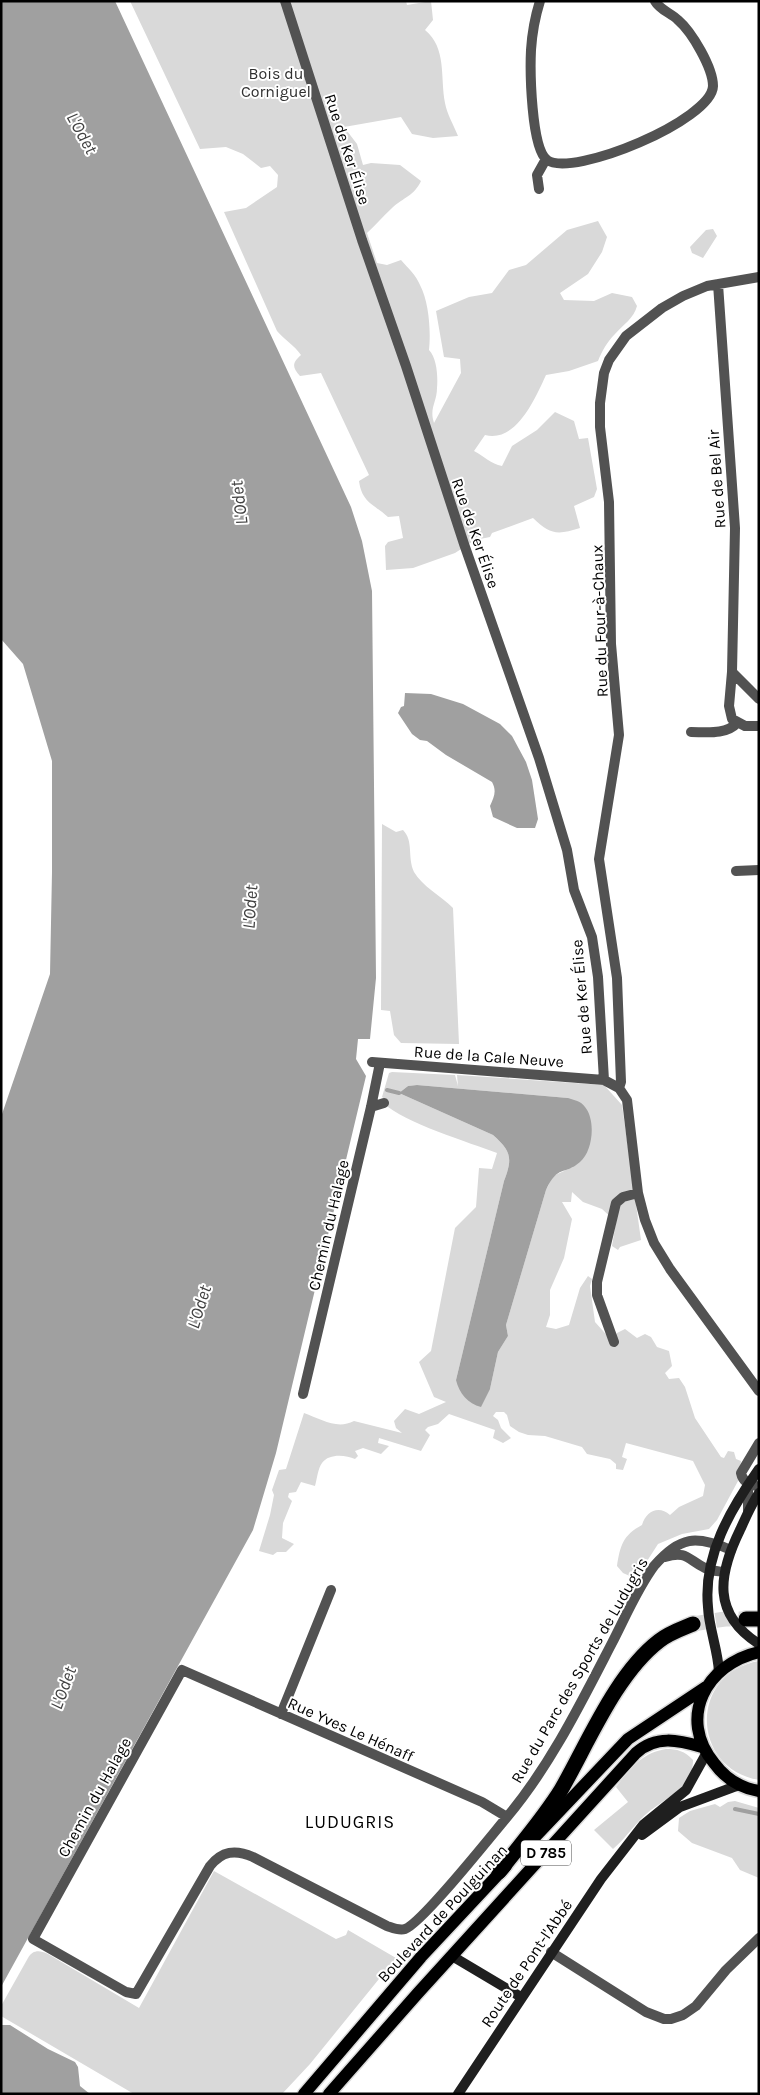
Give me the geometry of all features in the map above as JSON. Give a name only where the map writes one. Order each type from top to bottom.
[{"type":"highway","name":"D 785","points":[[499,1872],[551,1805],[633,1666],[659,1641],[672,1632],[693,1624]]},
{"type":"main road","points":[[719,1672],[708,1610],[710,1569],[716,1543],[748,1484],[759,1469]]},
{"type":"main road","points":[[759,1492],[748,1511],[724,1572],[723,1594],[726,1609],[736,1626],[759,1644]]},
{"type":"main road","points":[[759,1652],[730,1663],[719,1672],[706,1687],[697,1716],[698,1737],[704,1750],[720,1771],[739,1785],[759,1791]]},
{"type":"main road","name":"Boulevard de Poulguinan","points":[[304,2094],[421,1957],[499,1872],[628,1739],[706,1687]]},
{"type":"main road","name":"D 785","points":[[329,2094],[642,1748],[656,1741],[670,1740],[704,1750]]},
{"type":"main road","name":"Route de Pont-l'Abbé","points":[[458,2094],[601,1879],[643,1825],[686,1790],[704,1750]]},
{"type":"main road","name":"Route de Pont-l'Abbé","points":[[622,1852],[644,1832],[680,1807],[739,1785]]},
{"type":"main road","points":[[452,1956],[521,1997]]},
{"type":"street","name":"Rue de Ker Élise","points":[[285,1],[362,240],[406,366],[464,544],[539,758],[566,850],[574,890],[592,937],[598,976],[604,1080]]},
{"type":"street","points":[[540,1],[531,49],[531,81],[536,134],[539,147],[546,159],[565,164],[598,157],[628,147],[664,131],[688,117],[710,97],[713,83],[700,50],[684,25],[672,14],[660,8],[655,1]]},
{"type":"street","points":[[539,189],[537,175],[546,159]]},
{"type":"street","name":"Rue du Four-à-Chaux","points":[[619,1088],[621,1082],[617,978],[599,859],[619,735],[611,644],[610,524],[600,427],[601,390],[605,368],[626,336],[645,319],[683,296],[718,284],[759,277]]},
{"type":"street","name":"Rue de Bel Air","points":[[718,284],[735,528],[732,672],[729,706],[732,719],[736,723]]},
{"type":"street","points":[[732,672],[759,699]]},
{"type":"street","points":[[691,732],[719,732],[727,730],[736,723],[751,727],[759,726]]},
{"type":"street","points":[[736,871],[759,870]]},
{"type":"street","name":"Rue de la Cale Neuve","points":[[376,1062],[604,1080],[619,1088]]},
{"type":"street","name":"Chemin du Halage","points":[[303,1394],[371,1107],[376,1062]]},
{"type":"street","points":[[619,1088],[624,1094],[629,1109],[638,1193],[645,1220],[659,1251],[759,1391]]},
{"type":"street","points":[[371,1107],[384,1103]]},
{"type":"street","points":[[614,1342],[597,1295],[597,1282],[616,1203],[623,1197],[638,1193]]},
{"type":"street","points":[[759,1443],[741,1473],[743,1480],[748,1484],[759,1487]]},
{"type":"street","points":[[748,1484],[748,1511]]},
{"type":"street","name":"Rue du Parc des Sports de Ludugris","points":[[33,1939],[126,1992],[136,1994],[210,1866],[221,1855],[231,1852],[253,1856],[387,1926],[401,1930],[407,1928],[422,1914],[507,1817],[532,1785],[556,1746],[644,1582],[662,1558],[673,1548],[685,1541],[700,1539],[732,1550]]},
{"type":"street","name":"Rue du Parc des Sports de Ludugris","points":[[662,1558],[681,1554],[710,1569],[724,1572]]},
{"type":"street","points":[[281,1714],[331,1590]]},
{"type":"street","name":"Chemin du Halage","points":[[33,1939],[182,1670]]},
{"type":"street","name":"Rue Yves Le Hénaff","points":[[182,1670],[482,1802],[507,1817]]},
{"type":"street","points":[[551,1952],[646,2012],[664,2019],[671,2019],[683,2015],[696,2006],[726,1970],[759,1938]]},
{"type":"green space","name":"Bois du Corniguel","points":[[130,1],[406,1],[407,5],[431,1],[433,20],[425,30],[437,45],[440,54],[445,103],[458,136],[433,138],[412,134],[401,117],[344,127],[357,144],[363,165],[371,163],[400,165],[421,181],[412,193],[392,208],[367,233],[377,263],[387,265],[401,260],[412,272],[423,292],[429,317],[429,350],[434,358],[437,373],[437,393],[432,413],[434,423],[461,373],[460,359],[444,357],[436,311],[469,297],[492,293],[509,270],[526,265],[567,230],[598,221],[607,237],[602,252],[588,274],[560,293],[564,300],[594,301],[612,293],[632,297],[637,306],[636,310],[610,340],[598,361],[569,371],[546,375],[530,407],[515,426],[496,436],[485,435],[474,451],[491,462],[502,466],[512,446],[537,430],[555,412],[574,421],[579,439],[588,438],[597,489],[594,497],[574,506],[580,528],[566,532],[555,532],[544,528],[533,518],[492,533],[490,537],[475,540],[455,553],[413,568],[386,570],[385,546],[388,542],[403,538],[399,516],[388,517],[369,502],[363,494],[359,481],[369,475],[321,373],[300,376],[296,370],[294,365],[301,355],[277,331],[224,212],[246,208],[277,187],[278,175],[270,166],[261,168],[243,154],[226,147],[200,149]]},
{"type":"green space","points":[[713,229],[717,236],[703,258],[692,253],[690,247],[706,230]]},
{"type":"green space","points":[[382,824],[396,832],[403,830],[408,839],[412,867],[417,877],[453,908],[459,1044],[401,1043],[394,1035],[390,1011],[381,1010]]},
{"type":"green space","points":[[389,1073],[455,1075],[458,1086],[457,1075],[604,1085],[622,1105],[641,1240],[620,1247],[618,1250],[612,1246],[616,1222],[602,1209],[583,1202],[572,1192],[571,1202],[562,1202],[572,1219],[564,1258],[550,1290],[550,1315],[546,1327],[556,1329],[569,1325],[580,1288],[588,1276],[592,1279],[590,1286],[595,1322],[612,1341],[617,1333],[625,1329],[637,1338],[645,1334],[651,1337],[657,1347],[669,1351],[672,1366],[665,1373],[669,1379],[679,1378],[685,1387],[695,1418],[721,1457],[724,1458],[728,1451],[734,1452],[736,1459],[741,1461],[738,1481],[717,1520],[709,1529],[682,1534],[658,1544],[640,1572],[632,1577],[623,1573],[617,1566],[621,1547],[630,1533],[642,1525],[647,1516],[653,1511],[662,1510],[670,1515],[679,1507],[703,1496],[705,1485],[693,1461],[626,1443],[622,1457],[627,1459],[623,1470],[616,1469],[616,1464],[610,1459],[587,1454],[582,1447],[545,1436],[528,1435],[519,1432],[510,1426],[507,1415],[504,1412],[496,1412],[493,1416],[511,1438],[503,1443],[493,1438],[495,1430],[449,1414],[438,1424],[425,1430],[430,1435],[421,1451],[379,1438],[378,1443],[389,1446],[381,1454],[363,1448],[355,1451],[358,1456],[355,1459],[333,1456],[325,1460],[321,1465],[315,1486],[301,1482],[296,1492],[289,1493],[288,1497],[292,1501],[283,1523],[282,1538],[294,1544],[286,1552],[277,1552],[273,1555],[259,1551],[270,1515],[274,1495],[272,1490],[279,1470],[286,1469],[304,1413],[335,1424],[354,1421],[402,1433],[396,1428],[394,1421],[405,1409],[419,1414],[446,1402],[434,1397],[419,1362],[431,1351],[455,1228],[476,1207],[479,1168],[492,1169],[497,1153],[421,1125],[394,1111],[385,1104],[386,1100],[382,1097]],"holes":[[[417,1085],[568,1098],[573,1167],[553,1176],[546,1190],[506,1325],[508,1336],[498,1352],[490,1389],[456,1380],[509,1166],[509,1155],[504,1146],[493,1135],[399,1093],[408,1086]]]},
{"type":"green space","points":[[759,1661],[759,1780],[736,1772],[720,1758],[710,1740],[707,1720],[710,1701],[720,1683],[736,1669]]},
{"type":"green space","points":[[666,1749],[681,1751],[693,1760],[692,1770],[688,1778],[683,1786],[645,1815],[613,1849],[594,1830],[628,1802],[616,1787],[637,1762],[650,1754]]},
{"type":"green space","points":[[735,1801],[759,1808],[759,1878],[740,1870],[732,1858],[692,1843],[678,1831],[679,1818],[690,1811],[715,1804],[720,1807],[728,1802]]},
{"type":"green space","points":[[214,1871],[336,1939],[346,1935],[348,1930],[396,1958],[310,2064],[282,2094],[134,2094],[1,2016],[1,2006],[28,1958],[32,1953],[36,1952],[48,1954],[139,2008]]},
{"type":"water","name":"L'Odet","points":[[1,1],[115,1],[351,507],[362,541],[372,591],[376,978],[370,1039],[358,1039],[356,1059],[366,1076],[276,1453],[253,1530],[1,1987],[1,1117],[50,974],[52,761],[23,664],[1,639]]},
{"type":"water","points":[[405,693],[431,694],[463,704],[500,724],[512,736],[526,762],[532,780],[538,819],[535,828],[517,828],[493,817],[490,806],[495,791],[492,782],[446,755],[427,741],[420,740],[412,734],[398,713],[401,707],[404,706]]},
{"type":"water","points":[[417,1085],[568,1098],[583,1105],[591,1120],[592,1135],[588,1151],[580,1162],[558,1173],[546,1190],[506,1325],[508,1336],[498,1352],[490,1389],[481,1407],[476,1406],[465,1397],[459,1389],[456,1380],[509,1166],[509,1155],[504,1146],[493,1135],[399,1093],[408,1086]]},
{"type":"water","points":[[1,2025],[10,2025],[48,2049],[75,2062],[78,2067],[80,2086],[90,2094],[3,2094],[1,2092]]},
{"type":"waterway","points":[[387,1090],[399,1093]]},
{"type":"waterway","points":[[735,1809],[759,1814]]},
{"type":"tunnel","points":[[693,1624],[725,1619],[746,1619]]},
{"type":"district","name":"LUDUGRIS","points":[[350,1822]]}]
